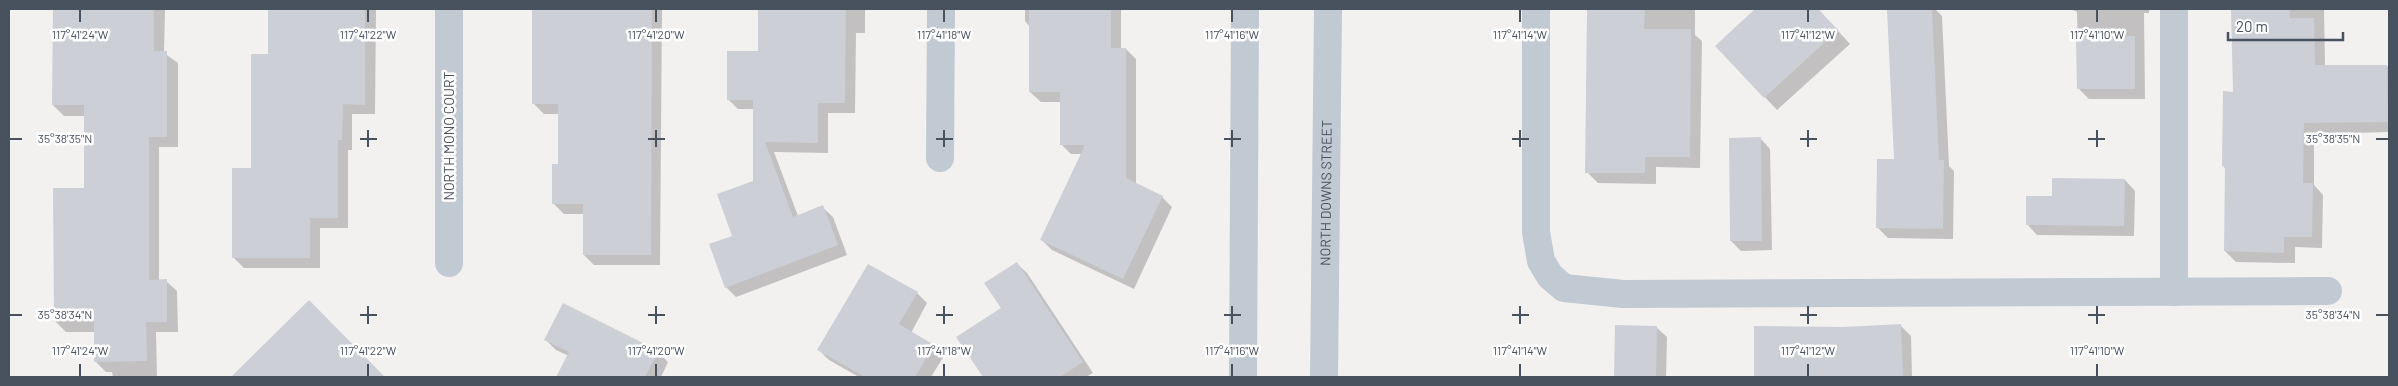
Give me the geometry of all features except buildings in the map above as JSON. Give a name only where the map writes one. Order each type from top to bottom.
[{"type":"street","name":"NORTH MONO COURT","points":[[449,9],[449,263]]},
{"type":"street","points":[[940,158],[941,9]]},
{"type":"street","points":[[1243,377],[1245,9]]},
{"type":"street","name":"NORTH DOWNS STREET","points":[[1324,377],[1328,9]]},
{"type":"street","points":[[1536,9],[1536,232],[1541,261],[1550,276],[1564,288],[1623,294],[2328,291]]},
{"type":"street","points":[[2174,9],[2174,292]]}]
